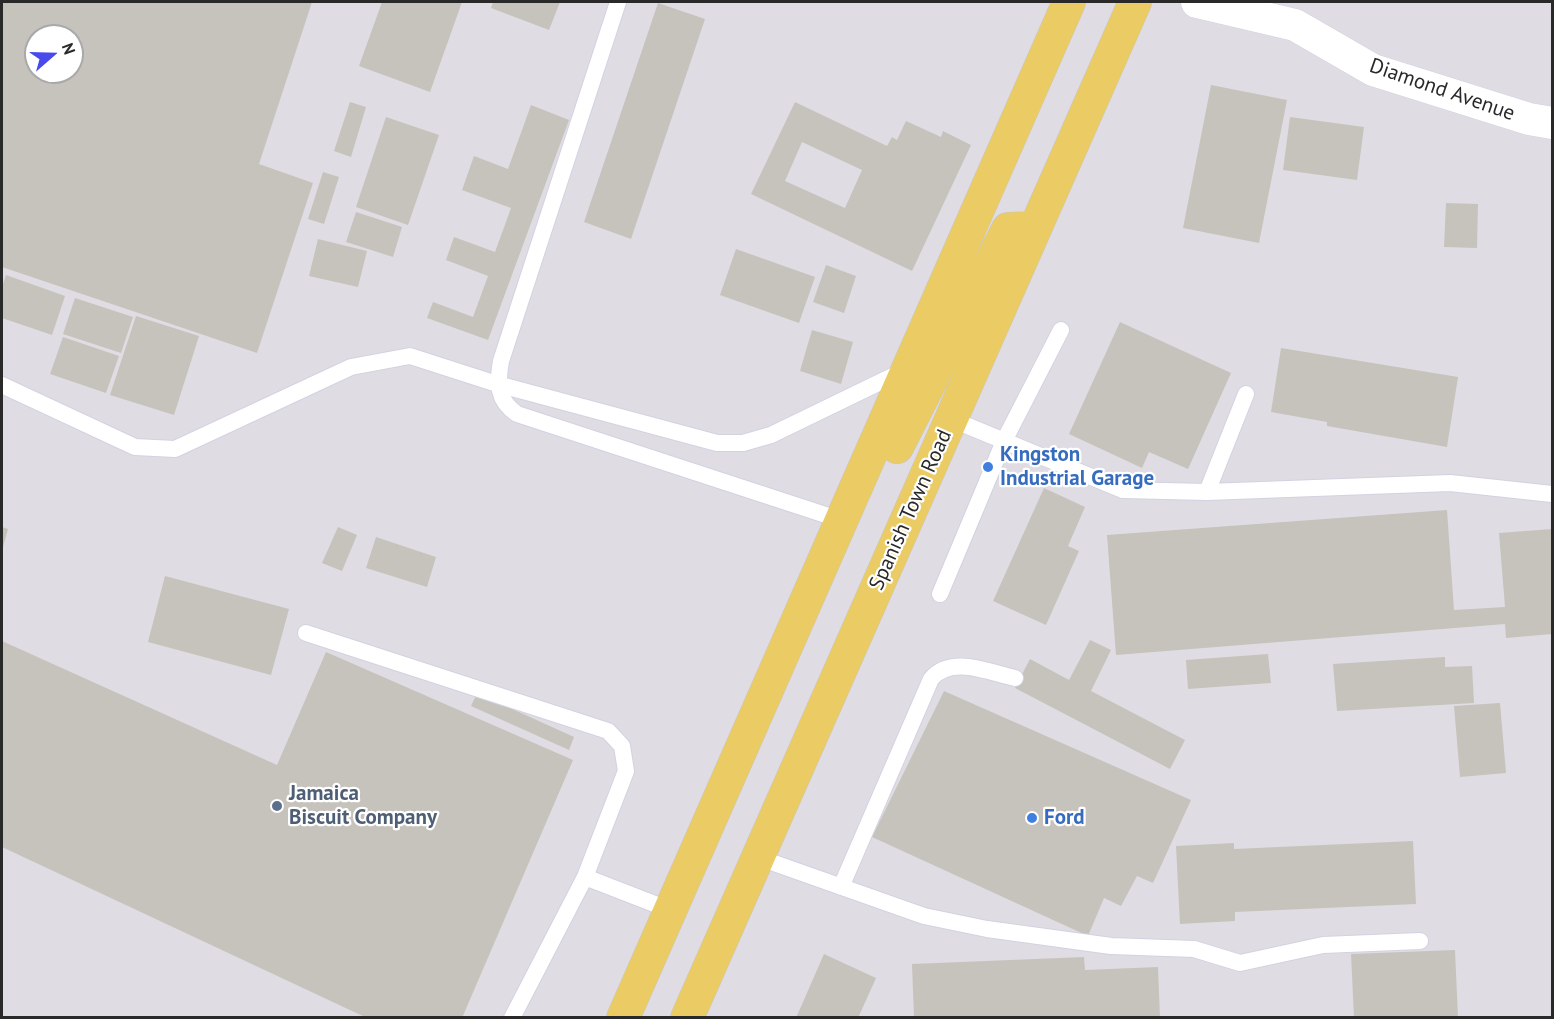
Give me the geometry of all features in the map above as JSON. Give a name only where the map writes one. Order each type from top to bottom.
[{"type":"highway","points":[[623,1017],[1069,2]]},
{"type":"highway","name":"Spanish Town Road","points":[[697,1008],[757,857],[1135,2]]},
{"type":"highway","points":[[841,520],[865,509],[1008,229],[1035,228]]},
{"type":"street","name":"Diamond Avenue","points":[[1197,2],[1290,13],[1373,70],[1529,119],[1552,123]]},
{"type":"lane","points":[[618,2],[501,361],[497,384],[506,406],[517,414],[841,520]]},
{"type":"lane","points":[[940,594],[1004,441],[1061,330]]},
{"type":"lane","points":[[2,385],[135,447],[175,449],[351,367],[410,356],[497,384],[717,443],[743,443],[771,435],[909,368]]},
{"type":"lane","points":[[1207,492],[1246,393]]},
{"type":"lane","points":[[951,419],[1123,490],[1207,492],[1450,483],[1552,494]]},
{"type":"lane","points":[[306,633],[609,731],[622,746],[626,771],[585,877],[512,1017]]},
{"type":"lane","points":[[841,887],[931,679],[939,669],[955,666],[1015,678]]},
{"type":"lane","points":[[757,857],[924,916],[987,929],[1111,946],[1194,949],[1240,963],[1323,945],[1420,941]]},
{"type":"lane","points":[[585,877],[670,910]]},
{"type":"shaded area","points":[[2,2],[1552,2],[1552,1017],[2,1017]]},
{"type":"building","points":[[2,2],[312,2],[259,164],[313,183],[257,353],[2,267]]},
{"type":"building","points":[[382,2],[462,2],[430,92],[359,66]]},
{"type":"building","points":[[493,2],[560,2],[549,30],[491,8]]},
{"type":"building","points":[[658,3],[705,19],[631,239],[584,222]]},
{"type":"building","points":[[1211,85],[1287,100],[1259,243],[1183,228]]},
{"type":"building","points":[[350,102],[366,107],[351,157],[334,151]]},
{"type":"building","points":[[795,102],[887,146],[892,137],[897,140],[906,121],[941,137],[943,131],[971,145],[912,271],[751,194]],"holes":[[[802,142],[862,170],[845,208],[785,181]]]},
{"type":"building","points":[[531,105],[569,120],[488,340],[427,318],[433,302],[473,317],[488,276],[446,260],[454,237],[495,252],[511,208],[462,190],[474,156],[508,169]]},
{"type":"building","points":[[386,117],[439,135],[408,225],[356,207]]},
{"type":"building","points":[[1290,117],[1364,127],[1357,180],[1283,170]]},
{"type":"building","points":[[323,172],[339,177],[324,224],[308,219]]},
{"type":"building","points":[[1446,203],[1478,204],[1477,248],[1444,247]]},
{"type":"building","points":[[356,212],[402,227],[393,257],[346,242]]},
{"type":"building","points":[[318,239],[367,251],[358,287],[309,276]]},
{"type":"building","points":[[736,249],[815,277],[799,323],[720,295]]},
{"type":"building","points":[[826,265],[856,276],[844,313],[813,302]]},
{"type":"building","points":[[6,275],[65,296],[52,335],[2,318],[2,287]]},
{"type":"building","points":[[75,298],[133,317],[121,353],[63,334]]},
{"type":"building","points":[[136,316],[199,336],[174,415],[110,395]]},
{"type":"building","points":[[1120,322],[1231,373],[1188,469],[1149,452],[1142,468],[1069,434]]},
{"type":"building","points":[[812,330],[853,342],[841,384],[800,371]]},
{"type":"building","points":[[63,337],[119,356],[106,393],[50,374]]},
{"type":"building","points":[[1281,348],[1458,377],[1447,447],[1327,426],[1327,422],[1271,412]]},
{"type":"building","points":[[1044,488],[1085,507],[1068,546],[1079,551],[1046,625],[993,601]]},
{"type":"building","points":[[1447,510],[1454,610],[1505,607],[1499,533],[1552,529],[1552,634],[1506,638],[1505,624],[1116,655],[1107,535]]},
{"type":"building","points":[[2,527],[8,529],[2,551]]},
{"type":"building","points":[[338,527],[357,535],[342,571],[322,563]]},
{"type":"building","points":[[376,537],[436,557],[427,587],[366,568]]},
{"type":"building","points":[[165,576],[289,609],[271,675],[148,642]]},
{"type":"building","points":[[1090,640],[1111,650],[1091,691],[1185,740],[1170,769],[1015,688],[1030,659],[1069,680]]},
{"type":"building","name":"Jamaica Biscuit Company","points":[[2,641],[277,765],[326,652],[573,760],[462,1018],[367,1018],[2,847]]},
{"type":"building","points":[[1268,654],[1271,683],[1188,689],[1186,660]]},
{"type":"building","points":[[1445,657],[1445,667],[1472,666],[1474,703],[1337,711],[1333,664]]},
{"type":"building","name":"Ford","points":[[944,691],[1191,800],[1153,883],[1137,876],[1121,906],[1104,898],[1088,936],[872,837]]},
{"type":"building","points":[[477,693],[574,737],[569,750],[471,706]]},
{"type":"building","points":[[1500,703],[1506,773],[1460,777],[1454,706]]},
{"type":"building","points":[[1413,841],[1416,904],[1235,912],[1235,921],[1180,924],[1176,846],[1234,843],[1234,849]]},
{"type":"building","points":[[1455,950],[1458,1018],[1354,1018],[1351,954]]},
{"type":"building","points":[[824,954],[876,978],[858,1018],[796,1018]]},
{"type":"building","points":[[1084,957],[1085,970],[1158,967],[1160,1018],[914,1018],[912,964]]},
{"type":"place","name":"Kingston Industrial Garage","points":[[988,467]]},
{"type":"place","name":"Jamaica Biscuit Company","points":[[277,806]]},
{"type":"place","name":"Ford","points":[[1032,818]]}]
